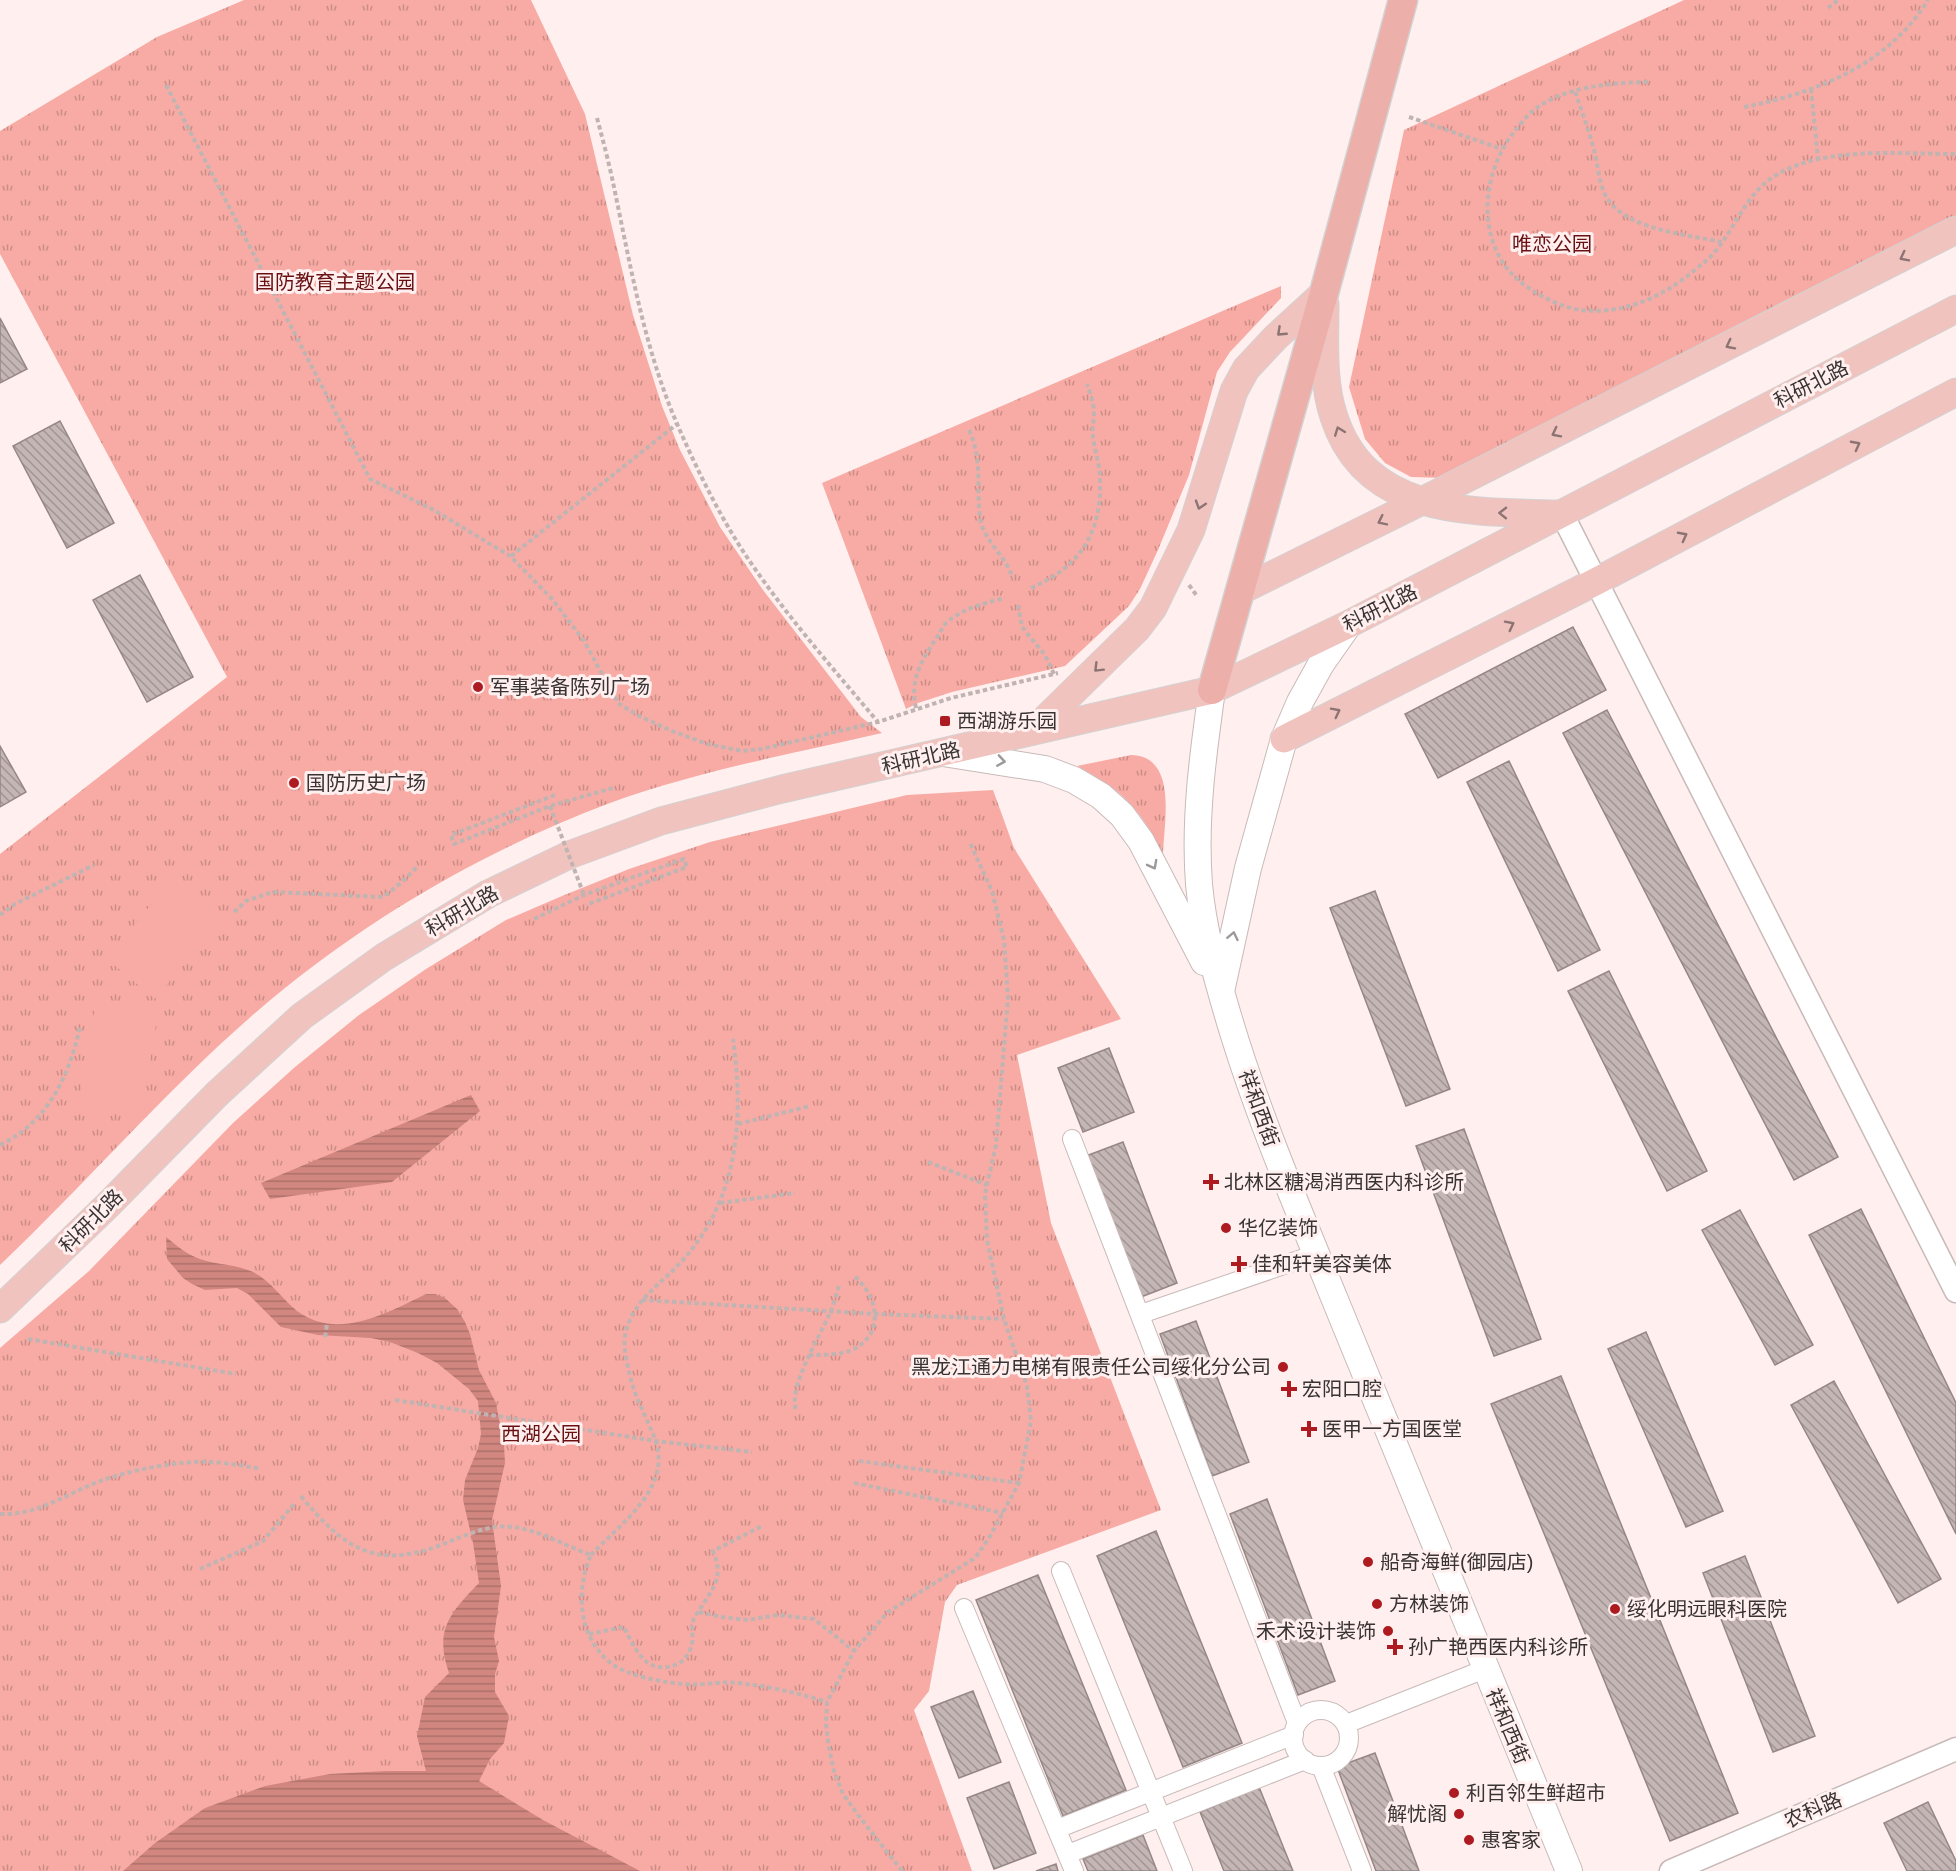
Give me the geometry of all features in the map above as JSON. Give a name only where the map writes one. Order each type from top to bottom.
[{"type":"highway","points":[[1212,690],[1403,0]]},
{"type":"main road","points":[[1240,591],[1956,230]]},
{"type":"main road","points":[[1324,292],[1327,382],[1333,415],[1344,445],[1361,466],[1379,482],[1422,501],[1465,511],[1562,514]]},
{"type":"main road","points":[[1032,732],[1137,629],[1153,608],[1191,530],[1234,391],[1246,369],[1324,292]]},
{"type":"main road","name":"科研北路","points":[[0,1309],[100,1213],[217,1094],[302,1016],[384,957],[488,894],[569,855],[661,821],[782,789],[1212,690],[1348,624],[1956,309]]},
{"type":"main road","points":[[1284,739],[1597,581],[1956,392]]},
{"type":"main road","points":[[1221,993],[1248,868],[1284,739],[1300,702],[1348,624]]},
{"type":"main road","name":"祥和西街","points":[[1212,690],[1201,765],[1198,812],[1199,884],[1207,939],[1239,1054],[1316,1254],[1569,1871]]},
{"type":"main road","points":[[943,753],[1046,770],[1074,780],[1108,802],[1122,815],[1141,841],[1221,993]]},
{"type":"street","points":[[1562,514],[1956,1291]]},
{"type":"street","points":[[1072,1139],[1141,1314],[1296,1729]]},
{"type":"street","points":[[1141,1314],[1316,1254]]},
{"type":"street","points":[[1061,1571],[1183,1871]]},
{"type":"street","points":[[964,1608],[1071,1863],[1161,1817],[1313,1763],[1335,1762],[1347,1750],[1349,1741],[1346,1724],[1340,1716],[1322,1709],[1304,1715],[1296,1729],[1293,1741],[1296,1750],[1313,1763],[1362,1871]]},
{"type":"street","points":[[1346,1724],[1485,1669]]},
{"type":"street","points":[[1057,1829],[1296,1729]]},
{"type":"street","name":"农科路","points":[[1671,1871],[1956,1749]]},
{"type":"path","points":[[1828,8],[1838,0]]},
{"type":"path","points":[[1744,107],[1776,101],[1811,89],[1874,58],[1908,27],[1928,0]]},
{"type":"path","points":[[1648,82],[1613,83],[1575,92],[1534,109],[1502,149],[1492,169],[1488,198],[1490,226],[1497,252],[1511,273],[1529,289],[1553,302],[1578,310],[1606,312],[1658,296],[1682,281],[1712,255],[1747,202],[1761,187],[1777,174],[1799,164],[1842,154],[1956,154]]},
{"type":"path","points":[[166,85],[370,479],[432,509],[510,556],[553,600],[584,641],[618,703],[639,716],[672,731],[707,744],[742,751],[762,749],[878,722],[916,708],[985,689],[1062,672]]},
{"type":"path","points":[[1811,89],[1818,158]]},
{"type":"path","points":[[1575,92],[1609,202],[1624,214],[1648,225],[1722,242]]},
{"type":"path","points":[[1409,117],[1502,149]]},
{"type":"path","points":[[597,118],[616,195],[633,283],[655,361],[677,424],[714,502],[752,565],[814,648],[878,722]]},
{"type":"path","points":[[1031,588],[1055,576],[1073,562],[1089,540],[1095,525],[1100,478],[1093,435],[1094,410],[1088,384]]},
{"type":"path","points":[[510,556],[677,424]]},
{"type":"path","points":[[969,430],[978,462],[981,523],[984,532],[1005,561],[1013,578]]},
{"type":"path","points":[[1189,585],[1197,596]]},
{"type":"path","points":[[916,708],[914,691],[917,671],[945,624],[971,608],[1005,598]]},
{"type":"path","points":[[1018,605],[1022,627],[1046,654],[1054,674]]},
{"type":"path","points":[[555,795],[451,835],[454,844],[550,806],[612,788]]},
{"type":"path","points":[[550,806],[584,895]]},
{"type":"path","points":[[902,1871],[843,1794],[834,1771],[829,1748],[827,1702],[854,1651],[888,1612],[975,1558],[989,1538],[1019,1483],[1031,1421],[1027,1386],[1004,1319],[987,1240],[985,1194],[996,1145],[1008,998],[1004,940],[992,891],[970,843]]},
{"type":"path","points":[[534,919],[584,895],[684,859],[687,867],[586,905]]},
{"type":"path","points":[[0,915],[15,904],[94,865]]},
{"type":"path","points":[[234,912],[246,901],[272,892],[383,897],[401,884],[417,867]]},
{"type":"path","points":[[0,1145],[13,1138],[31,1123],[57,1092],[74,1056],[80,1027]]},
{"type":"path","points":[[733,1039],[739,1095],[738,1124],[720,1203],[704,1235],[681,1262],[641,1300],[632,1314],[625,1333],[626,1358],[632,1386],[656,1442],[659,1459],[658,1471],[649,1492],[636,1509],[591,1555],[584,1572],[581,1614],[600,1652],[613,1665],[659,1681],[684,1685],[734,1682],[763,1686],[827,1702]]},
{"type":"path","points":[[738,1124],[810,1106]]},
{"type":"path","points":[[928,1162],[987,1185]]},
{"type":"path","points":[[720,1203],[795,1193]]},
{"type":"path","points":[[810,1355],[851,1350],[865,1341],[873,1330],[877,1314],[865,1285],[854,1275]]},
{"type":"path","points":[[796,1409],[794,1409],[796,1389],[831,1311],[839,1286]]},
{"type":"path","points":[[641,1300],[1004,1319]]},
{"type":"path","points":[[325,1337],[327,1324]]},
{"type":"path","points":[[28,1339],[236,1374]]},
{"type":"path","points":[[395,1400],[656,1442],[752,1452]]},
{"type":"path","points":[[859,1461],[1019,1483]]},
{"type":"path","points":[[0,1514],[12,1515],[39,1508],[103,1480],[175,1464],[210,1462],[261,1469]]},
{"type":"path","points":[[854,1483],[1003,1513]]},
{"type":"path","points":[[301,1496],[320,1520],[340,1536],[362,1550],[382,1556],[402,1556],[421,1552],[468,1534],[496,1527],[538,1532],[591,1555]]},
{"type":"path","points":[[200,1569],[263,1541],[295,1503]]},
{"type":"path","points":[[589,1634],[624,1627],[637,1653],[652,1666],[669,1667],[681,1663],[689,1652],[694,1636],[693,1621],[719,1576],[719,1564],[713,1551],[762,1526]]},
{"type":"path","points":[[699,1612],[748,1620],[778,1615],[814,1619],[854,1651]]},
{"type":"green space","name":"国防教育主题公园","points":[[244,0],[531,0],[585,114],[633,315],[662,406],[680,450],[720,527],[763,590],[861,717],[882,733],[711,772],[610,803],[566,820],[481,860],[400,907],[322,959],[247,1020],[175,1088],[0,1265],[0,854],[227,677],[0,254],[0,131],[157,37]]},
{"type":"green space","name":"唯恋公园","points":[[1684,0],[1956,0],[1956,224],[1445,478],[1411,477],[1385,463],[1365,439],[1349,387],[1404,130]]},
{"type":"green space","points":[[1281,286],[1281,298],[1230,352],[1217,372],[1189,475],[1158,550],[1140,589],[1129,606],[1065,666],[952,692],[906,709],[822,483]]},
{"type":"green space","points":[[1131,755],[1146,758],[1156,766],[1162,778],[1166,809],[1163,854],[1146,824],[1128,802],[1107,784],[1077,766]]},
{"type":"green space","name":"西湖公园","points":[[993,790],[1014,848],[1121,1019],[1017,1055],[1051,1223],[1161,1510],[957,1585],[945,1602],[929,1691],[914,1710],[972,1871],[0,1871],[0,1348],[89,1271],[233,1123],[295,1067],[359,1015],[426,969],[506,920],[629,869],[710,842],[907,795]]},
{"type":"green space","points":[[174,876],[223,916],[155,999],[107,959]]},
{"type":"green space","points":[[96,1002],[158,1012],[141,1118],[79,1108]]},
{"type":"shaded area","points":[[471,1095],[480,1111],[392,1182],[270,1199],[261,1183]]},
{"type":"shaded area","points":[[166,1237],[195,1257],[253,1272],[265,1280],[297,1311],[313,1320],[329,1324],[346,1324],[379,1316],[426,1294],[435,1294],[445,1298],[457,1309],[470,1334],[479,1370],[496,1403],[505,1463],[492,1520],[501,1586],[494,1637],[499,1661],[495,1674],[495,1692],[509,1716],[504,1743],[490,1759],[479,1781],[543,1820],[640,1871],[123,1871],[155,1843],[205,1808],[265,1786],[330,1774],[426,1771],[417,1736],[425,1697],[449,1673],[443,1645],[444,1634],[453,1613],[479,1583],[463,1500],[465,1480],[481,1434],[478,1401],[469,1389],[437,1363],[390,1342],[371,1338],[318,1335],[281,1327],[248,1294],[237,1288],[205,1290],[192,1284],[183,1278],[167,1259]]},
{"type":"building","points":[[0,318],[27,369],[0,383]]},
{"type":"building","points":[[60,421],[114,523],[67,548],[13,446]]},
{"type":"building","points":[[140,575],[193,677],[147,702],[93,600]]},
{"type":"building","points":[[1573,627],[1606,690],[1438,778],[1405,714]]},
{"type":"building","points":[[1607,710],[1838,1157],[1794,1180],[1563,733]]},
{"type":"building","points":[[0,746],[26,792],[0,807]]},
{"type":"building","points":[[1509,761],[1600,950],[1558,971],[1467,782]]},
{"type":"building","points":[[1375,891],[1450,1089],[1406,1106],[1330,908]]},
{"type":"building","points":[[1609,971],[1707,1171],[1667,1191],[1568,991]]},
{"type":"building","points":[[1109,1048],[1134,1112],[1083,1132],[1058,1068]]},
{"type":"building","points":[[1464,1129],[1541,1339],[1494,1356],[1416,1146]]},
{"type":"building","points":[[1123,1142],[1177,1283],[1141,1297],[1086,1156]]},
{"type":"building","points":[[1861,1209],[1956,1403],[1956,1534],[1809,1235]]},
{"type":"building","points":[[1740,1210],[1813,1345],[1775,1365],[1702,1230]]},
{"type":"building","points":[[1196,1321],[1249,1462],[1212,1476],[1160,1334]]},
{"type":"building","points":[[1646,1332],[1723,1511],[1686,1527],[1608,1349]]},
{"type":"building","name":"绥化明远眼科医院","points":[[1561,1376],[1738,1813],[1670,1841],[1491,1404]]},
{"type":"building","points":[[1834,1381],[1941,1579],[1898,1603],[1791,1405]]},
{"type":"building","points":[[1267,1499],[1335,1681],[1298,1695],[1230,1514]]},
{"type":"building","points":[[1156,1531],[1242,1743],[1183,1767],[1097,1556]]},
{"type":"building","points":[[1745,1556],[1815,1736],[1773,1752],[1703,1573]]},
{"type":"building","points":[[1038,1575],[1126,1790],[1063,1816],[976,1600]]},
{"type":"building","points":[[973,1691],[1001,1762],[959,1778],[931,1707]]},
{"type":"building","points":[[1375,1753],[1419,1871],[1376,1871],[1337,1767]]},
{"type":"building","points":[[1009,1782],[1036,1853],[994,1869],[967,1798]]},
{"type":"building","points":[[1259,1787],[1293,1871],[1224,1871],[1200,1812]]},
{"type":"building","points":[[1928,1802],[1956,1861],[1956,1871],[1907,1871],[1884,1823]]},
{"type":"building","points":[[1143,1835],[1157,1871],[1088,1871],[1083,1859]]},
{"type":"building","points":[[1056,1864],[1058,1871],[1036,1871]]},
{"type":"place","name":"军事装备陈列广场","points":[[478,687]]},
{"type":"place","name":"西湖游乐园","points":[[945,721]]},
{"type":"place","name":"国防历史广场","points":[[294,783]]},
{"type":"place","name":"北林区糖渴消西医内科诊所","points":[[1211,1182]]},
{"type":"place","name":"华亿装饰","points":[[1226,1228]]},
{"type":"place","name":"佳和轩美容美体","points":[[1239,1264]]},
{"type":"place","name":"黑龙江通力电梯有限责任公司绥化分公司","points":[[1283,1367]]},
{"type":"place","name":"宏阳口腔","points":[[1289,1389]]},
{"type":"place","name":"医甲一方国医堂","points":[[1309,1429]]},
{"type":"place","name":"船奇海鲜(御园店)","points":[[1368,1562]]},
{"type":"place","name":"方林装饰","points":[[1377,1604]]},
{"type":"place","name":"绥化明远眼科医院","points":[[1615,1609]]},
{"type":"place","name":"禾术设计装饰","points":[[1388,1631]]},
{"type":"place","name":"孙广艳西医内科诊所","points":[[1395,1647]]},
{"type":"place","name":"利百邻生鲜超市","points":[[1454,1793]]},
{"type":"place","name":"解忧阁","points":[[1459,1814]]},
{"type":"place","name":"惠客家","points":[[1469,1840]]}]
